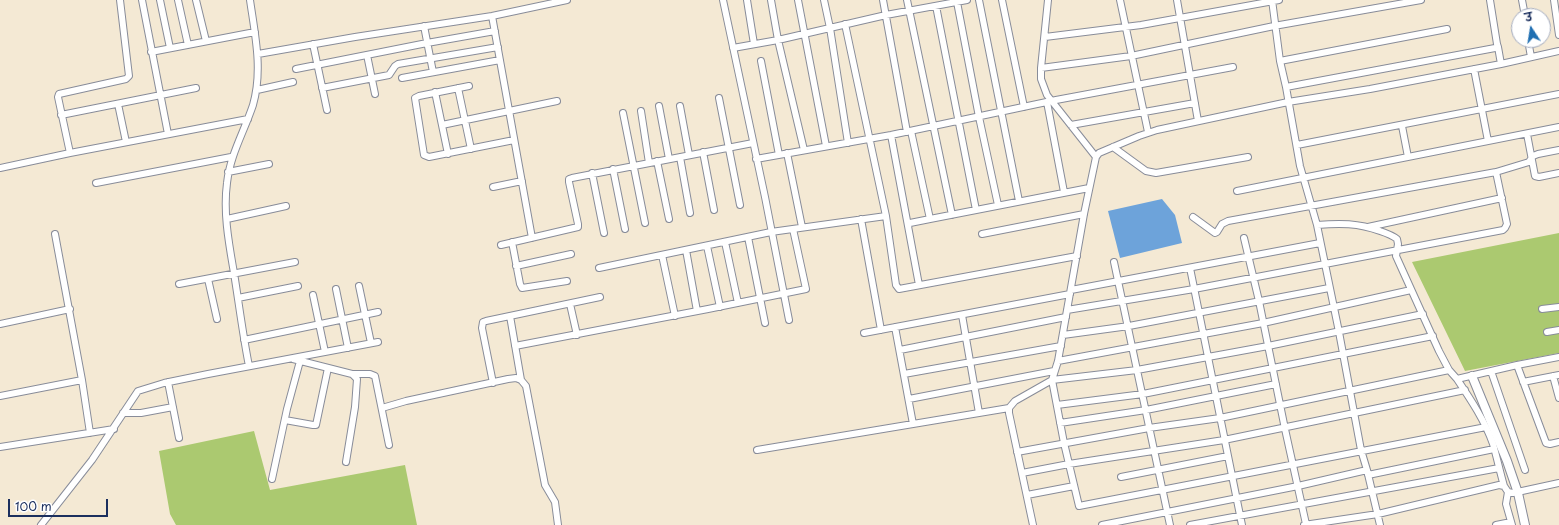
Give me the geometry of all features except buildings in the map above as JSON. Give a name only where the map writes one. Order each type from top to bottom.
[{"type":"street","points":[[70,153],[58,97],[59,94],[126,79],[129,76],[120,0]]},
{"type":"street","points":[[142,0],[168,134]]},
{"type":"street","points":[[160,0],[170,48]]},
{"type":"street","points":[[178,0],[188,45]]},
{"type":"street","points":[[196,0],[206,41]]},
{"type":"street","points":[[250,0],[258,54],[257,90],[248,120],[232,157],[228,172],[226,190],[227,219],[234,274],[244,340],[250,366]]},
{"type":"street","points":[[258,54],[492,16],[567,0]]},
{"type":"street","points":[[723,0],[789,320]]},
{"type":"street","points":[[747,0],[754,44]]},
{"type":"street","points":[[771,0],[778,40],[804,150]]},
{"type":"street","points":[[798,0],[826,146]]},
{"type":"street","points":[[824,0],[830,28],[848,143]]},
{"type":"street","points":[[883,0],[909,132],[930,219]]},
{"type":"street","points":[[907,0],[952,215]]},
{"type":"street","points":[[733,48],[778,40],[886,15],[966,0]]},
{"type":"street","points":[[979,0],[1019,201]]},
{"type":"street","points":[[1002,0],[1024,107]]},
{"type":"street","points":[[1048,0],[1047,37],[1043,68],[1044,89],[1052,101],[1098,155]]},
{"type":"street","points":[[1120,0],[1148,132]]},
{"type":"street","points":[[1177,0],[1198,121]]},
{"type":"street","points":[[1047,37],[1125,27],[1279,0]]},
{"type":"street","points":[[1043,68],[1131,56],[1274,26],[1421,0]]},
{"type":"street","points":[[1490,0],[1502,64]]},
{"type":"street","points":[[1554,0],[1559,34]]},
{"type":"street","points":[[1272,1],[1274,26],[1280,61],[1303,178],[1318,229],[1361,450],[1368,472],[1380,525]]},
{"type":"street","points":[[957,2],[998,206]]},
{"type":"street","points":[[936,6],[976,210]]},
{"type":"street","points":[[492,16],[532,238]]},
{"type":"street","points":[[845,24],[886,216],[897,288],[902,289],[1077,256]]},
{"type":"street","points":[[424,26],[433,72]]},
{"type":"street","points":[[1280,61],[1447,29]]},
{"type":"street","points":[[296,69],[427,42],[495,31]]},
{"type":"street","points":[[151,52],[255,32]]},
{"type":"street","points":[[313,44],[327,110]]},
{"type":"street","points":[[322,88],[390,75],[396,65],[498,46]]},
{"type":"street","points":[[1286,87],[1498,46]]},
{"type":"street","points":[[1529,48],[1531,57]]},
{"type":"street","points":[[1486,427],[1361,450],[1233,477],[1079,506],[1064,443],[1052,380],[1061,346],[1089,188],[1098,155],[1111,147],[1148,132],[1288,102],[1370,89],[1502,64],[1559,51]]},
{"type":"street","points":[[367,55],[375,94]]},
{"type":"street","points":[[402,78],[500,60]]},
{"type":"street","points":[[761,61],[779,155]]},
{"type":"street","points":[[756,159],[826,146],[869,140],[1063,98],[1233,67]]},
{"type":"street","points":[[1474,69],[1488,141]]},
{"type":"street","points":[[257,90],[293,82]]},
{"type":"street","points":[[469,86],[435,92],[415,98],[423,152],[426,157],[448,154],[514,140]]},
{"type":"street","points":[[62,114],[196,88]]},
{"type":"street","points":[[458,88],[471,149]]},
{"type":"street","points":[[435,92],[448,154]]},
{"type":"street","points":[[1297,145],[1402,126],[1559,94]]},
{"type":"street","points":[[719,98],[740,205]]},
{"type":"street","points":[[442,125],[557,101]]},
{"type":"street","points":[[1052,101],[1064,192]]},
{"type":"street","points":[[1072,125],[1195,103]]},
{"type":"street","points":[[118,104],[126,142]]},
{"type":"street","points":[[660,106],[669,159]]},
{"type":"street","points":[[680,106],[689,155]]},
{"type":"street","points":[[640,111],[650,162]]},
{"type":"street","points":[[622,113],[645,223]]},
{"type":"street","points":[[0,168],[126,142],[248,120]]},
{"type":"street","points":[[1402,126],[1408,157]]},
{"type":"street","points":[[1237,191],[1559,127]]},
{"type":"street","points":[[1527,134],[1534,173],[1537,177],[1559,173]]},
{"type":"street","points":[[891,135],[919,285]]},
{"type":"street","points":[[500,244],[578,227],[569,179],[592,173],[752,143]]},
{"type":"street","points":[[1111,147],[1146,171],[1156,173],[1248,158]]},
{"type":"street","points":[[1193,217],[1213,232],[1217,232],[1222,224],[1228,221],[1496,172],[1527,163],[1533,156],[1538,154],[1559,150]]},
{"type":"street","points":[[703,152],[714,210]]},
{"type":"street","points":[[787,153],[802,227]]},
{"type":"street","points":[[96,183],[232,157]]},
{"type":"street","points":[[680,157],[690,213]]},
{"type":"street","points":[[657,161],[669,219]]},
{"type":"street","points":[[228,172],[269,164]]},
{"type":"street","points":[[613,169],[625,229]]},
{"type":"street","points":[[900,350],[966,338],[1122,302],[1324,263],[1397,247],[1503,230],[1506,228],[1507,224],[1496,172]]},
{"type":"street","points":[[592,173],[604,233]]},
{"type":"street","points":[[493,187],[522,181]]},
{"type":"street","points":[[908,226],[910,223],[1089,188]]},
{"type":"street","points":[[1368,227],[1502,198]]},
{"type":"street","points":[[227,219],[286,206]]},
{"type":"street","points":[[982,234],[1084,214]]},
{"type":"street","points":[[599,268],[771,232],[886,216]]},
{"type":"street","points":[[861,220],[881,330]]},
{"type":"street","points":[[1318,229],[1343,223],[1368,227],[1397,239],[1396,256],[1449,370]]},
{"type":"street","points":[[516,346],[675,316],[806,289],[792,229]]},
{"type":"street","points":[[55,234],[70,309],[90,433]]},
{"type":"street","points":[[748,237],[765,323]]},
{"type":"street","points":[[1244,238],[1259,301],[1306,524]]},
{"type":"street","points":[[512,242],[522,288],[567,281]]},
{"type":"street","points":[[725,242],[738,303]]},
{"type":"street","points":[[864,333],[962,315],[1118,281],[1320,243]]},
{"type":"street","points":[[707,246],[720,307]]},
{"type":"street","points":[[686,250],[697,311]]},
{"type":"street","points":[[516,266],[571,254]]},
{"type":"street","points":[[662,255],[675,316]]},
{"type":"street","points":[[179,284],[295,262]]},
{"type":"street","points":[[1114,262],[1170,525]]},
{"type":"street","points":[[1190,268],[1242,525]]},
{"type":"street","points":[[208,279],[217,319]]},
{"type":"street","points":[[238,298],[298,286]]},
{"type":"street","points":[[359,286],[371,343]]},
{"type":"street","points":[[1063,335],[1128,326],[1329,288]]},
{"type":"street","points":[[336,289],[348,348]]},
{"type":"street","points":[[1058,361],[1263,323],[1411,290]]},
{"type":"street","points":[[313,295],[324,352]]},
{"type":"street","points":[[493,383],[482,325],[486,321],[600,297]]},
{"type":"street","points":[[570,304],[577,335]]},
{"type":"street","points":[[1542,309],[1559,306]]},
{"type":"street","points":[[0,324],[70,309]]},
{"type":"street","points":[[244,340],[378,312]]},
{"type":"street","points":[[757,450],[1009,408],[1015,401],[1052,380],[1137,370],[1268,346],[1423,314]]},
{"type":"street","points":[[962,315],[979,413]]},
{"type":"street","points":[[510,316],[521,380],[526,386],[545,485],[555,502],[558,525]]},
{"type":"street","points":[[895,327],[914,424]]},
{"type":"street","points":[[1547,332],[1559,330]]},
{"type":"street","points":[[1056,405],[1143,394],[1433,336]]},
{"type":"street","points":[[41,525],[92,460],[138,391],[168,382],[378,342]]},
{"type":"street","points":[[904,374],[1061,346]]},
{"type":"street","points":[[1465,378],[1517,365],[1559,357]]},
{"type":"street","points":[[291,358],[352,374],[370,374],[375,376],[389,445]]},
{"type":"street","points":[[272,479],[300,361]]},
{"type":"street","points":[[1517,365],[1546,443],[1550,444],[1559,442]]},
{"type":"street","points":[[285,420],[316,425],[328,368]]},
{"type":"street","points":[[1018,452],[1149,428],[1220,418],[1280,406],[1350,389],[1449,370],[1465,378],[1507,461],[1511,492],[1506,504],[1511,523],[1496,525]]},
{"type":"street","points":[[909,399],[1054,371]]},
{"type":"street","points":[[1491,371],[1525,470]]},
{"type":"street","points":[[346,462],[355,407],[357,382],[355,376],[352,374]]},
{"type":"street","points":[[1523,382],[1556,376],[1559,398]]},
{"type":"street","points":[[382,408],[406,401],[516,378],[521,380]]},
{"type":"street","points":[[1465,378],[1464,390],[1486,427],[1499,468],[1525,525]]},
{"type":"street","points":[[0,396],[82,380]]},
{"type":"street","points":[[168,382],[179,438]]},
{"type":"street","points":[[1060,423],[1146,410],[1276,384]]},
{"type":"street","points":[[1022,473],[1285,429],[1464,390]]},
{"type":"street","points":[[123,414],[141,413],[173,407]]},
{"type":"street","points":[[1009,408],[1033,525]]},
{"type":"street","points":[[0,447],[114,429]]},
{"type":"street","points":[[1102,525],[1368,472],[1494,449]]},
{"type":"street","points":[[1121,477],[1228,456]]},
{"type":"street","points":[[1190,525],[1499,468]]},
{"type":"street","points":[[1302,525],[1378,514],[1499,485],[1511,492],[1559,483]]},
{"type":"street","points":[[1027,495],[1074,486]]},
{"type":"green space","points":[[1559,233],[1559,353],[1465,371],[1412,262]]},
{"type":"green space","points":[[254,431],[270,490],[405,465],[417,525],[176,525],[170,514],[159,451]]},
{"type":"water","points":[[1162,199],[1175,215],[1182,243],[1120,258],[1108,211]]}]
